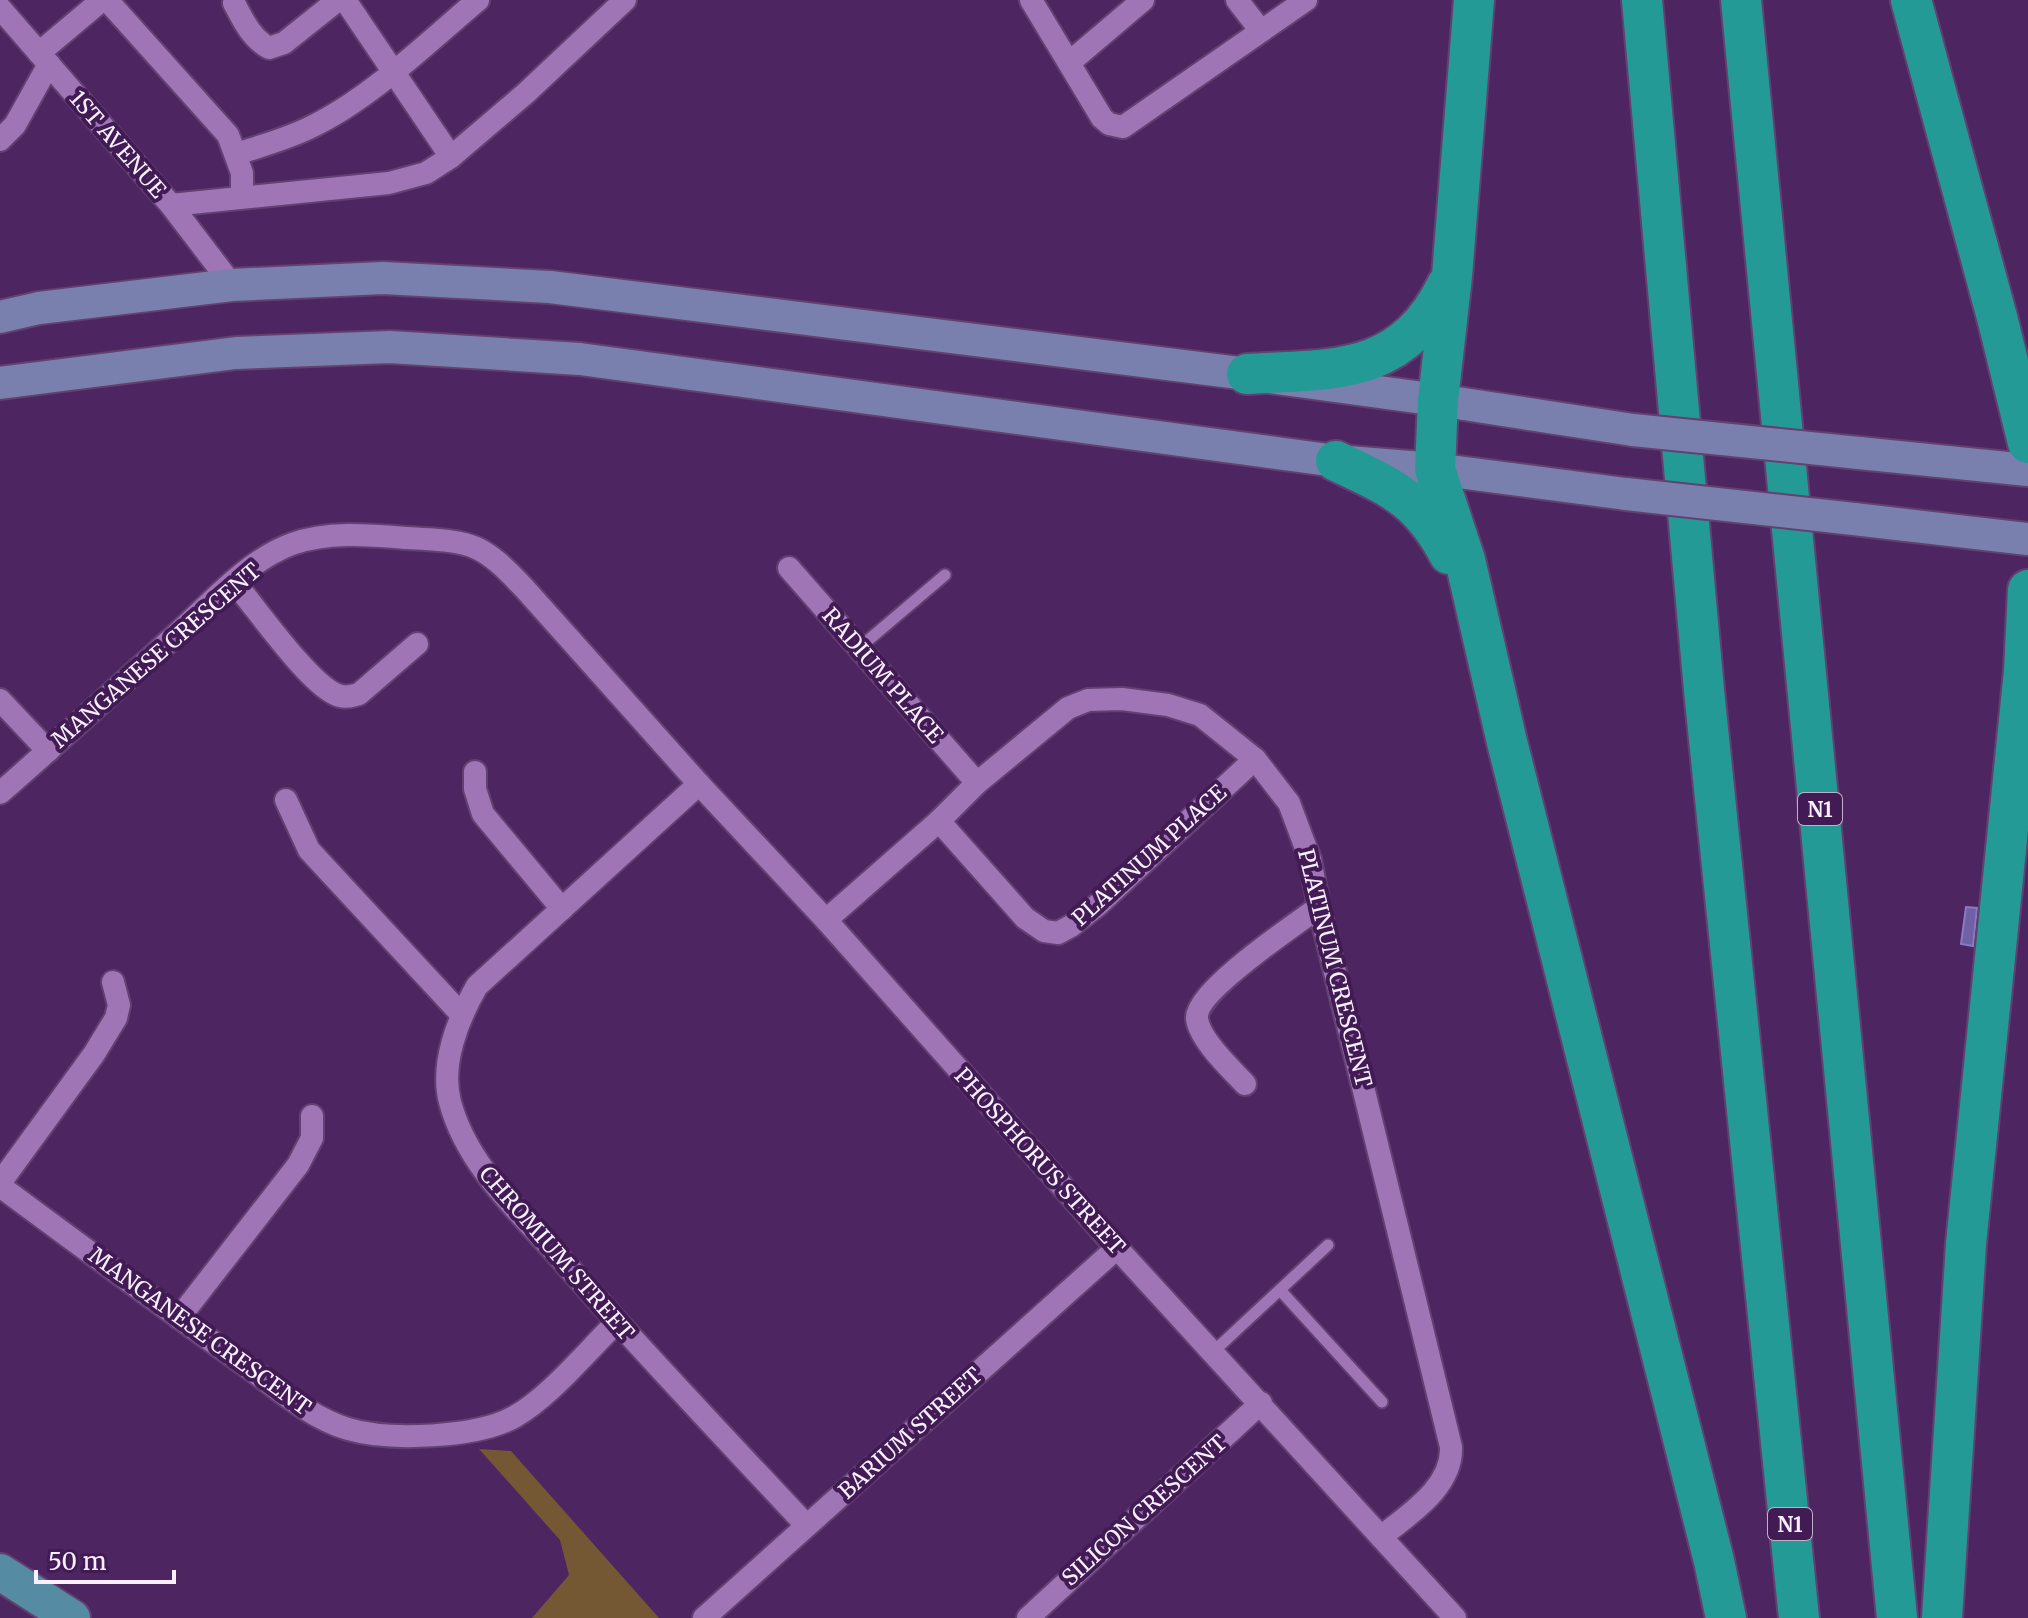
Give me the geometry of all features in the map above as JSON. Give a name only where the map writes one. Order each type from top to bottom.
[{"type":"highway","points":[[1474,0],[1452,276],[1438,400],[1435,469],[1465,560],[1507,742],[1726,1618]]},
{"type":"highway","name":"N1","points":[[1642,0],[1704,690],[1799,1618]]},
{"type":"highway","name":"N1","points":[[1741,0],[1897,1618]]},
{"type":"highway","points":[[1911,0],[2028,443]]},
{"type":"highway","points":[[1247,374],[1344,369],[1383,355],[1405,342],[1424,323],[1452,276]]},
{"type":"highway","points":[[1998,321],[2028,383]]},
{"type":"highway","points":[[1336,461],[1395,490],[1420,510],[1437,531],[1474,599]]},
{"type":"highway","points":[[1942,1618],[1966,1244],[2026,664],[2028,590]]},
{"type":"main road","points":[[0,317],[39,308],[232,285],[383,278],[550,287],[1247,374],[1633,430],[2028,470]]},
{"type":"main road","points":[[0,383],[236,353],[390,347],[580,359],[1336,461],[1435,469],[1626,494],[2028,539]]},
{"type":"main road","points":[[0,1572],[72,1618]]},
{"type":"main road","points":[[0,1596],[32,1618]]},
{"type":"street","points":[[0,140],[15,125],[44,59],[104,0],[215,117],[228,135],[242,173],[242,196]]},
{"type":"street","points":[[236,1],[249,30],[269,48],[284,43],[338,0]]},
{"type":"street","points":[[345,0],[451,157]]},
{"type":"street","points":[[236,154],[311,127],[393,72],[478,0]]},
{"type":"street","points":[[171,205],[389,183],[426,173],[451,157],[526,93],[625,0]]},
{"type":"street","points":[[1031,0],[1102,118],[1109,124],[1123,127],[1306,0]]},
{"type":"street","points":[[1070,62],[1143,0]]},
{"type":"street","points":[[1237,0],[1261,31]]},
{"type":"street","name":"1ST AVENUE","points":[[0,8],[8,32],[44,59],[171,205],[232,285]]},
{"type":"street","name":"MANGANESE CRESCENT","points":[[0,793],[234,582],[294,544],[363,535],[457,541],[477,546],[499,562],[699,784]]},
{"type":"street","name":"RADIUM PLACE","points":[[789,568],[977,783]]},
{"type":"street","points":[[234,582],[309,674],[337,696],[359,694],[417,644]]},
{"type":"street","name":"PLATINUM CRESCENT","points":[[826,920],[939,821],[977,783],[1068,708],[1088,700],[1122,699],[1168,705],[1200,715],[1255,759],[1289,803],[1310,859],[1319,907],[1451,1447],[1450,1468],[1442,1481],[1381,1537]]},
{"type":"street","points":[[0,700],[48,751]]},
{"type":"street","name":"PLATINUM PLACE","points":[[939,821],[1025,918],[1044,931],[1058,933],[1099,904],[1255,759]]},
{"type":"street","points":[[475,772],[475,789],[483,814],[562,909]]},
{"type":"street","name":"CHROMIUM STREET","points":[[699,784],[477,986],[461,1014],[449,1054],[449,1100],[475,1160],[617,1322],[806,1525]]},
{"type":"street","name":"PHOSPHORUS STREET","points":[[699,784],[826,920],[1117,1248],[1381,1537]]},
{"type":"street","points":[[286,800],[309,850],[461,1014]]},
{"type":"street","points":[[1245,1084],[1214,1050],[1201,1029],[1197,1018],[1199,1006],[1224,979],[1319,907]]},
{"type":"street","points":[[0,1184],[94,1054],[116,1018],[119,1005],[113,982]]},
{"type":"street","points":[[179,1318],[298,1165],[312,1138],[312,1116]]},
{"type":"street","name":"MANGANESE CRESCENT","points":[[0,1184],[179,1318],[313,1413],[347,1429],[382,1434],[429,1435],[469,1432],[514,1417],[537,1401],[617,1322]]},
{"type":"street","name":"BARIUM STREET","points":[[704,1618],[1117,1248]]},
{"type":"street","name":"SILICON CRESCENT","points":[[1028,1618],[1261,1403]]},
{"type":"street","points":[[1381,1537],[1455,1618]]},
{"type":"lane","points":[[859,648],[945,575]]},
{"type":"lane","points":[[1213,1352],[1328,1245]]},
{"type":"lane","points":[[1280,1290],[1382,1402]]},
{"type":"shaded area","points":[[479,1449],[511,1451],[659,1618],[532,1618],[569,1575],[560,1540]]},
{"type":"building","points":[[1966,907],[1977,908],[1973,946],[1961,944]]}]
